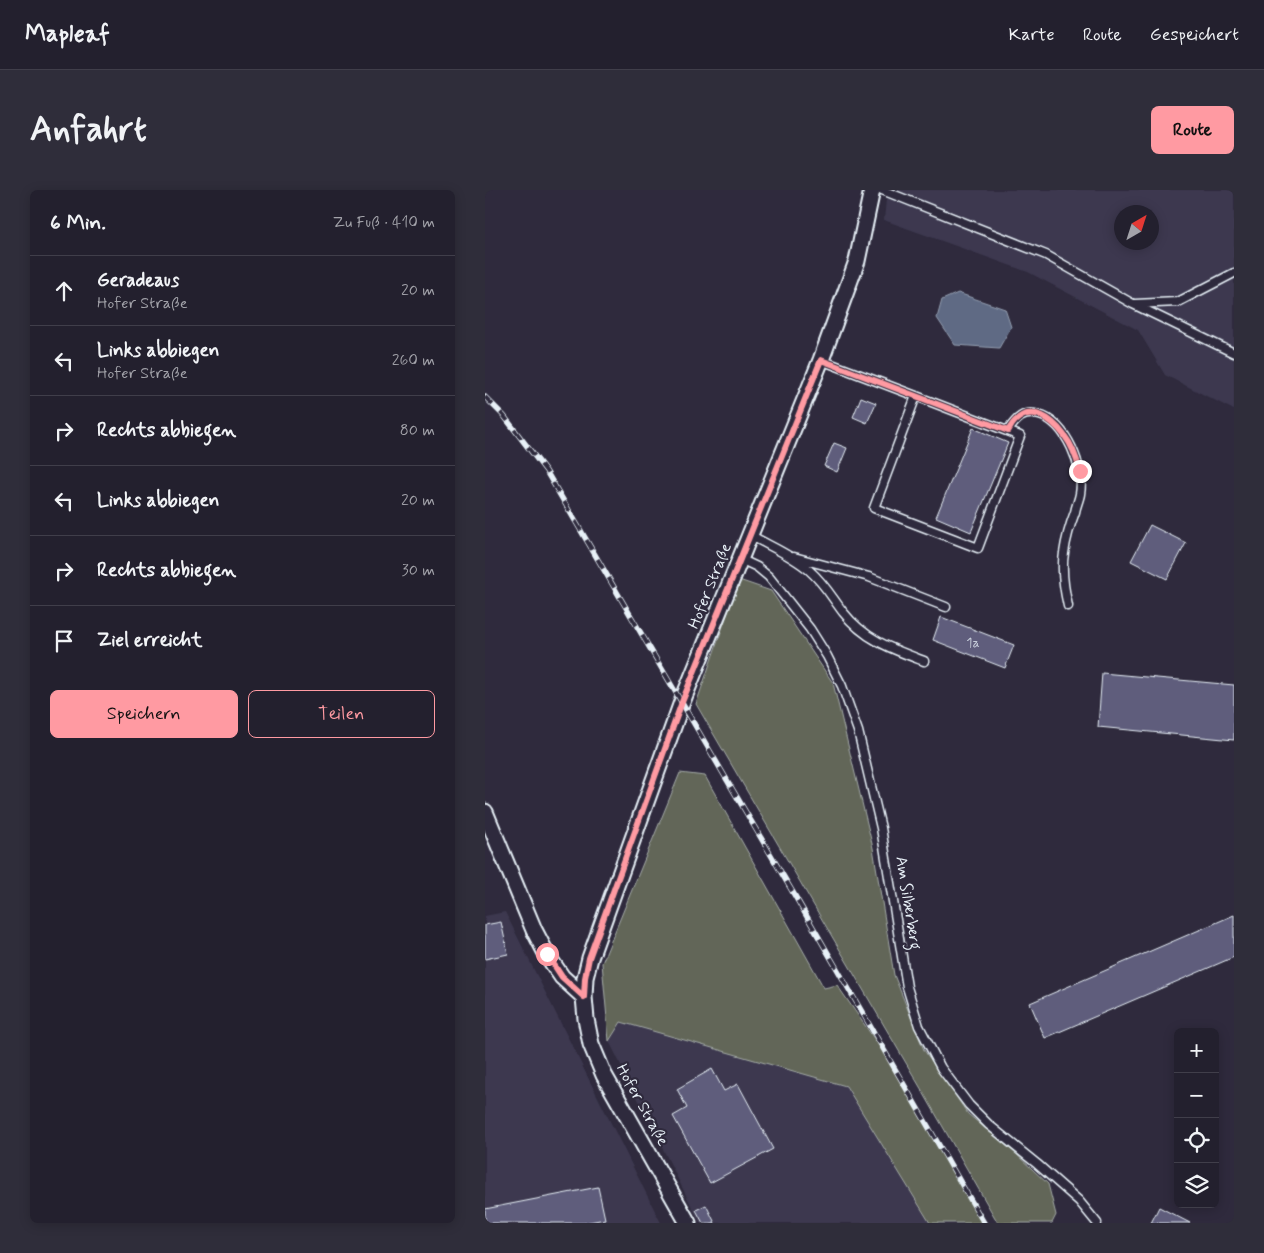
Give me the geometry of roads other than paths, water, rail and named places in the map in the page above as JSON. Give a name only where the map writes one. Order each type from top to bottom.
[{"type":"street","name":"Hofer Straße","points":[[688,1223],[604,1075],[591,1044],[584,997],[585,978],[589,958],[682,702],[821,360],[857,261],[872,190]]},
{"type":"street","points":[[485,812],[534,930],[562,977],[584,997]]},
{"type":"lane","points":[[881,190],[1046,255],[1133,304],[1234,354]]},
{"type":"lane","points":[[1133,304],[1178,302],[1234,273]]},
{"type":"lane","points":[[821,360],[916,396],[1008,431],[1020,436],[978,548],[874,508],[916,396]]},
{"type":"lane","points":[[1008,431],[1014,422],[1025,414],[1042,415],[1054,423],[1065,436],[1077,460],[1080,471],[1081,493],[1063,554],[1063,584],[1068,606]]},
{"type":"lane","points":[[750,535],[808,569],[827,587],[844,612],[859,629],[875,641],[895,651],[924,661]]},
{"type":"lane","points":[[787,555],[869,577],[946,606]]},
{"type":"lane","name":"Am Silberberg","points":[[740,559],[757,567],[769,577],[814,636],[827,656],[842,686],[858,731],[875,800],[907,987],[919,1026],[941,1068],[969,1105],[989,1125],[1079,1201],[1097,1223]]},
{"type":"water","points":[[958,293],[1005,309],[1011,327],[999,348],[955,345],[937,318],[942,300]]},
{"type":"railway","points":[[485,397],[504,416],[546,471],[984,1223]]}]
